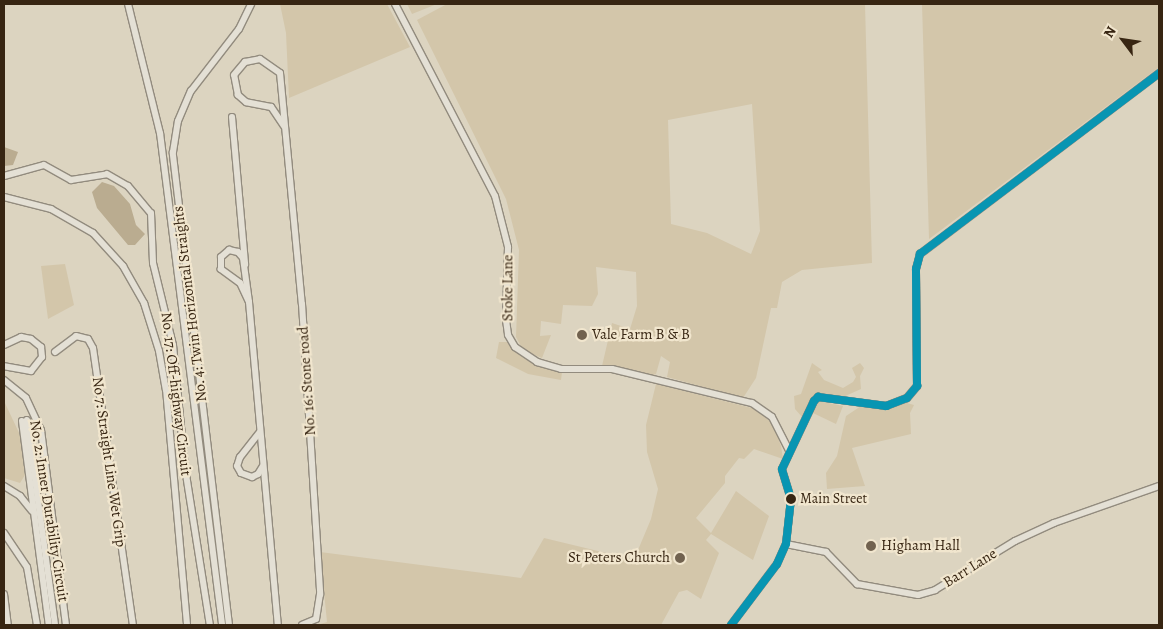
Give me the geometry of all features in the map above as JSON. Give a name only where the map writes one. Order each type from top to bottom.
[{"type":"street","name":"No. 4: Twin Horizontal Straights","points":[[128,4],[160,133],[222,625]]},
{"type":"street","name":"No. 4: Twin Horizontal Straights","points":[[229,625],[173,152],[178,121],[187,98],[239,29],[251,4]]},
{"type":"street","name":"Stoke Lane","points":[[395,4],[495,196],[508,247],[506,320],[508,335],[515,347],[537,362],[561,369],[612,369],[752,403],[772,417],[788,451]]},
{"type":"street","name":"No. 16: Stone road","points":[[284,126],[271,107],[246,102],[238,95],[234,75],[245,62],[260,59],[278,69],[284,126],[302,304],[320,594],[316,619],[302,625]]},
{"type":"street","points":[[731,625],[777,564],[786,544],[791,499],[782,469],[788,451],[797,442],[818,397],[886,406],[912,394],[917,386],[916,269],[920,254],[1159,73]]},
{"type":"street","points":[[232,117],[278,625]]},
{"type":"street","name":"No. 17: Off-highway Circuit","points":[[4,176],[44,165],[71,180],[107,174],[132,190],[151,213],[153,263],[173,345],[191,512],[210,625]]},
{"type":"street","points":[[4,197],[50,209],[93,233],[122,266],[144,303],[157,342],[166,389],[187,625]]},
{"type":"street","points":[[245,264],[241,254],[231,250],[223,255],[220,264],[223,271],[242,286],[249,302]]},
{"type":"street","name":"No 7: Straight Line Wet Grip","points":[[55,352],[76,336],[88,338],[93,348],[133,625]]},
{"type":"street","points":[[4,345],[21,338],[31,338],[41,347],[42,357],[31,371],[4,366]]},
{"type":"street","name":"No. 2: Inner Durability Circuit","points":[[4,380],[26,398],[40,430],[66,625]]},
{"type":"street","points":[[259,417],[258,436],[240,457],[237,466],[241,473],[252,477],[258,474],[263,466]]},
{"type":"street","points":[[49,625],[24,420],[55,625]]},
{"type":"street","points":[[4,486],[20,496],[34,513]]},
{"type":"street","name":"Barr Lane","points":[[786,544],[826,552],[857,584],[923,594],[1015,541],[1054,523],[1159,486]]},
{"type":"street","points":[[4,533],[27,567],[37,625]]},
{"type":"street","points":[[4,594],[8,625]]},
{"type":"shaded area","points":[[280,4],[387,4],[410,47],[289,98],[286,33]]},
{"type":"shaded area","points":[[407,4],[437,4],[412,14]]},
{"type":"shaded area","points":[[447,4],[865,4],[872,263],[802,270],[782,282],[777,308],[771,308],[756,378],[743,398],[667,377],[670,362],[661,356],[656,374],[653,375],[602,366],[612,323],[630,329],[637,306],[636,272],[596,267],[598,294],[592,306],[563,305],[561,324],[541,321],[540,336],[551,335],[542,358],[523,350],[516,337],[519,250],[506,199],[417,20]],"holes":[[[752,104],[760,231],[751,254],[707,233],[671,224],[668,120]]]},
{"type":"shaded area","points":[[922,4],[1159,4],[1159,67],[929,239]]},
{"type":"shaded area","points":[[4,147],[18,152],[13,165],[4,166]]},
{"type":"shaded area","points":[[102,182],[114,186],[130,204],[136,225],[145,234],[135,245],[128,245],[97,208],[92,192]]},
{"type":"shaded area","points":[[65,264],[74,305],[48,319],[41,266]]},
{"type":"shaded area","points":[[499,342],[507,342],[521,355],[538,365],[562,372],[561,380],[528,374],[496,358]]},
{"type":"shaded area","points":[[812,363],[822,370],[818,372],[824,380],[843,388],[853,382],[856,377],[852,368],[860,363],[864,368],[860,376],[861,389],[843,397],[821,393],[802,417],[795,409],[794,396],[801,394]]},
{"type":"shaded area","points":[[656,384],[756,409],[773,424],[781,446],[783,459],[754,449],[744,459],[739,458],[725,476],[725,483],[696,518],[711,533],[736,491],[769,516],[753,560],[711,534],[706,540],[719,553],[701,599],[687,590],[679,592],[661,625],[317,625],[327,622],[320,552],[521,578],[544,538],[631,559],[638,550],[651,519],[658,489],[647,452],[646,425]]},
{"type":"shaded area","points":[[4,401],[21,437],[25,475],[20,483],[4,478]]},
{"type":"shaded area","points":[[819,401],[843,406],[836,424],[813,413]]},
{"type":"shaded area","points":[[907,403],[914,405],[910,413],[911,434],[852,448],[865,486],[827,489],[826,473],[837,456],[846,416],[861,406]]},
{"type":"transit line","points":[[731,625],[777,564],[786,544],[791,499],[782,469],[814,401],[818,397],[886,406],[907,398],[917,386],[916,269],[920,254],[1159,73]]},
{"type":"place","name":"Vale Farm B & B","points":[[582,335]]},
{"type":"place","name":"Main Street","points":[[791,499]]},
{"type":"place","name":"Higham Hall","points":[[871,546]]},
{"type":"place","name":"St Peters Church","points":[[680,558]]}]
